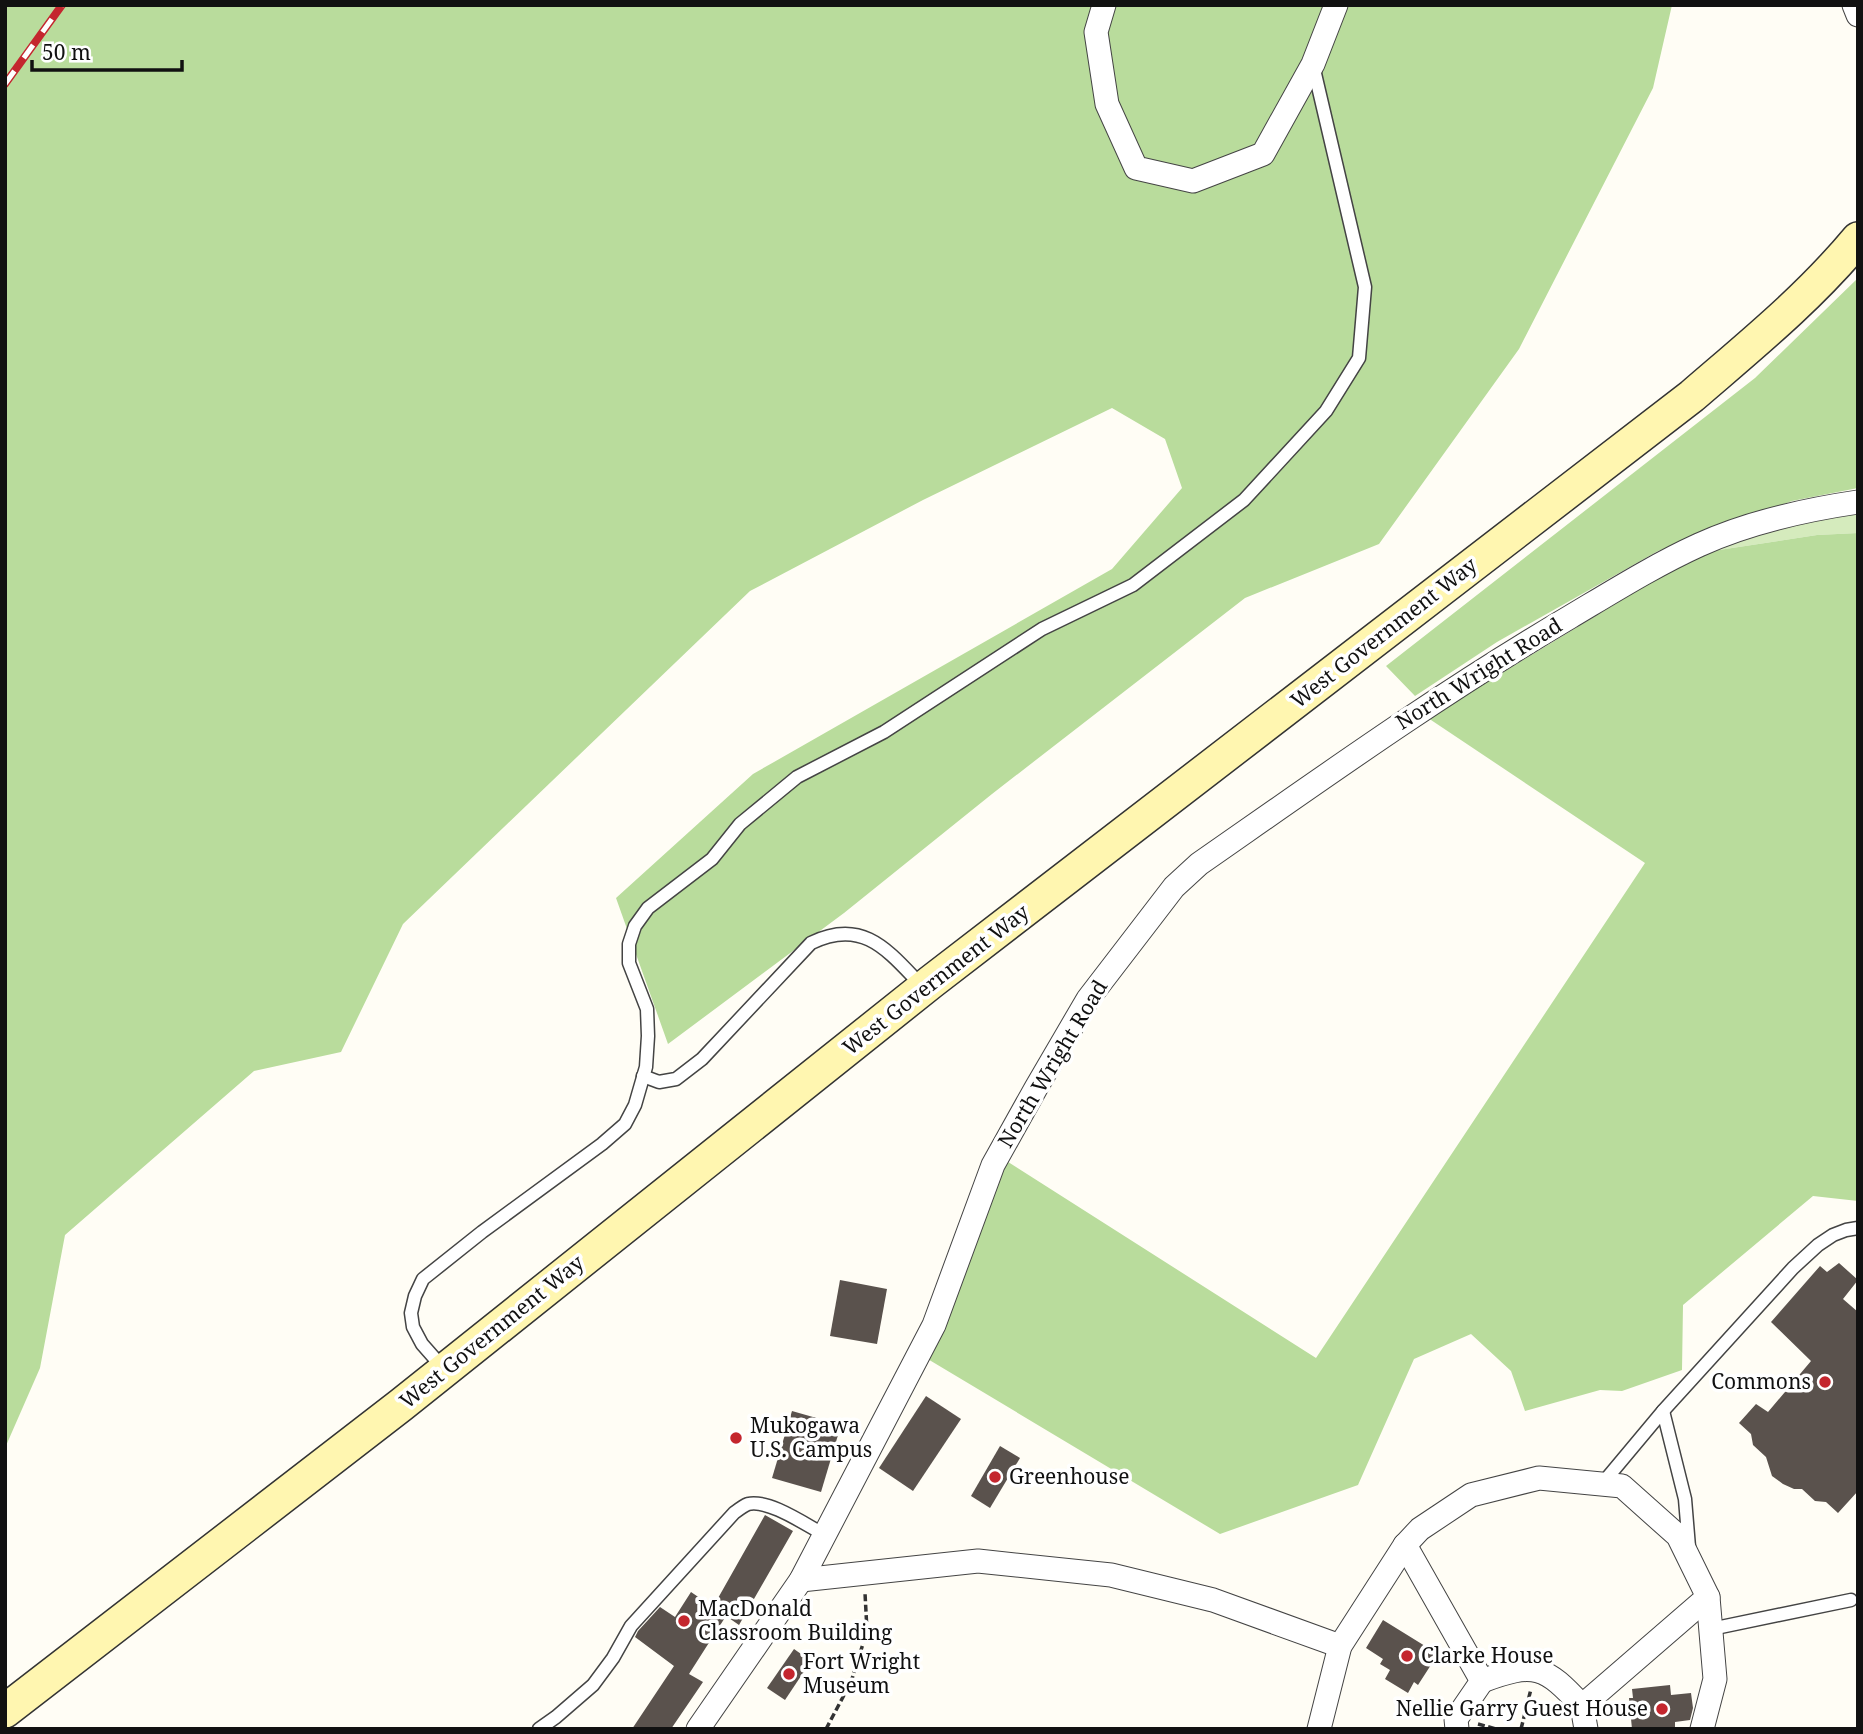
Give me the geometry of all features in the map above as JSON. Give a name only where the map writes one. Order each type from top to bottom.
[{"type":"main road","name":"West Government Way","points":[[5,1711],[445,1370],[924,988],[1692,396],[1826,277],[1858,239]]},
{"type":"street","points":[[1104,5],[1096,32],[1107,104],[1136,168],[1194,181],[1263,154],[1313,64],[1336,5]]},
{"type":"street","points":[[1854,5],[1858,15]]},
{"type":"street","name":"North Wright Road","points":[[698,1729],[801,1580],[825,1535],[934,1325],[993,1164],[1088,999],[1174,887],[1199,864],[1423,708],[1628,583],[1700,544],[1796,512],[1858,502]]},
{"type":"street","points":[[1320,1729],[1340,1646],[1405,1545],[1420,1529],[1471,1495],[1539,1478],[1612,1485],[1678,1536],[1708,1597],[1715,1679],[1702,1729]]},
{"type":"street","points":[[1405,1545],[1482,1681]]},
{"type":"street","points":[[801,1580],[978,1560],[1111,1575],[1213,1600],[1340,1646]]},
{"type":"street","points":[[1457,1729],[1456,1719],[1482,1681],[1513,1669],[1536,1670],[1557,1679],[1584,1718],[1708,1597]]},
{"type":"lane","points":[[445,1370],[422,1344],[413,1327],[411,1313],[423,1279],[602,1144],[625,1124],[635,1105],[643,1076],[648,1036],[647,1009],[629,963],[629,944],[635,926],[648,908],[712,859],[740,824],[797,777],[884,732],[1042,629],[1133,585],[1244,500],[1326,411],[1359,358],[1365,287],[1313,64]]},
{"type":"lane","points":[[643,1076],[659,1082],[676,1079],[702,1059],[811,943],[829,934],[859,934],[872,941],[889,953],[924,988]]},
{"type":"lane","points":[[1612,1485],[1663,1410],[1793,1268],[1818,1245],[1846,1230],[1858,1228]]},
{"type":"lane","points":[[1663,1410],[1685,1499],[1690,1545],[1687,1555]]},
{"type":"lane","points":[[539,1729],[593,1685],[614,1658],[631,1626],[734,1513],[746,1504],[758,1504],[778,1510],[825,1535]]},
{"type":"lane","points":[[1711,1629],[1851,1600]]},
{"type":"path","points":[[826,1729],[851,1682],[867,1631],[863,1573]]},
{"type":"path","points":[[1521,1729],[1536,1670]]},
{"type":"green space","points":[[5,5],[1672,5],[1653,88],[1519,349],[1379,544],[1245,598],[992,794],[844,913],[668,1044],[616,898],[753,774],[1112,569],[1182,488],[1165,439],[1112,408],[923,500],[750,591],[403,924],[341,1052],[254,1071],[65,1235],[40,1368],[5,1448]]},
{"type":"green space","points":[[1858,278],[1858,488],[1792,501],[1658,551],[1497,642],[1415,696],[1386,666],[1755,378]]},
{"type":"green space","points":[[1858,512],[1858,533],[1817,535],[1699,553],[1797,519]]},
{"type":"green space","points":[[1858,533],[1858,1201],[1813,1196],[1683,1305],[1682,1370],[1622,1391],[1600,1390],[1525,1411],[1511,1371],[1471,1334],[1414,1359],[1358,1485],[1220,1534],[926,1358],[1005,1160],[1316,1358],[1645,863],[1428,718],[1699,553],[1817,535]]},
{"type":"building","name":"Commons","points":[[1839,1263],[1858,1280],[1843,1299],[1858,1312],[1858,1491],[1838,1513],[1826,1502],[1815,1501],[1802,1489],[1794,1489],[1772,1476],[1766,1457],[1753,1445],[1751,1434],[1739,1423],[1756,1404],[1768,1412],[1811,1361],[1771,1322],[1820,1266],[1827,1272]]},
{"type":"building","points":[[840,1280],[887,1289],[877,1344],[830,1336]]},
{"type":"building","points":[[926,1396],[961,1419],[913,1491],[879,1468]]},
{"type":"building","points":[[792,1411],[841,1425],[821,1492],[772,1478]]},
{"type":"building","name":"Greenhouse","points":[[1000,1446],[1020,1458],[990,1508],[971,1496]]},
{"type":"building","name":"MacDonald Classroom Building","points":[[765,1515],[793,1531],[739,1625],[726,1616],[689,1674],[703,1682],[671,1729],[632,1729],[674,1666],[635,1637],[638,1631],[660,1607],[675,1617],[691,1592],[713,1607]]},
{"type":"building","name":"Clarke House","points":[[1383,1620],[1438,1654],[1418,1685],[1414,1682],[1408,1693],[1385,1679],[1390,1670],[1380,1664],[1383,1659],[1366,1648]]},
{"type":"building","name":"Fort Wright Museum","points":[[794,1649],[811,1661],[785,1700],[767,1688]]},
{"type":"building","name":"Nellie Garry Guest House","points":[[1670,1685],[1671,1695],[1691,1693],[1693,1708],[1690,1720],[1675,1722],[1675,1729],[1632,1729],[1629,1698],[1633,1698],[1632,1689]]},
{"type":"railway","points":[[5,84],[62,5]]},
{"type":"place","name":"Commons","points":[[1825,1382]]},
{"type":"place","name":"Mukogawa U.S. Campus","points":[[736,1438]]},
{"type":"place","name":"Greenhouse","points":[[995,1477]]},
{"type":"place","name":"MacDonald Classroom Building","points":[[684,1621]]},
{"type":"place","name":"Clarke House","points":[[1407,1656]]},
{"type":"place","name":"Fort Wright Museum","points":[[789,1674]]},
{"type":"place","name":"Nellie Garry Guest House","points":[[1662,1709]]}]
